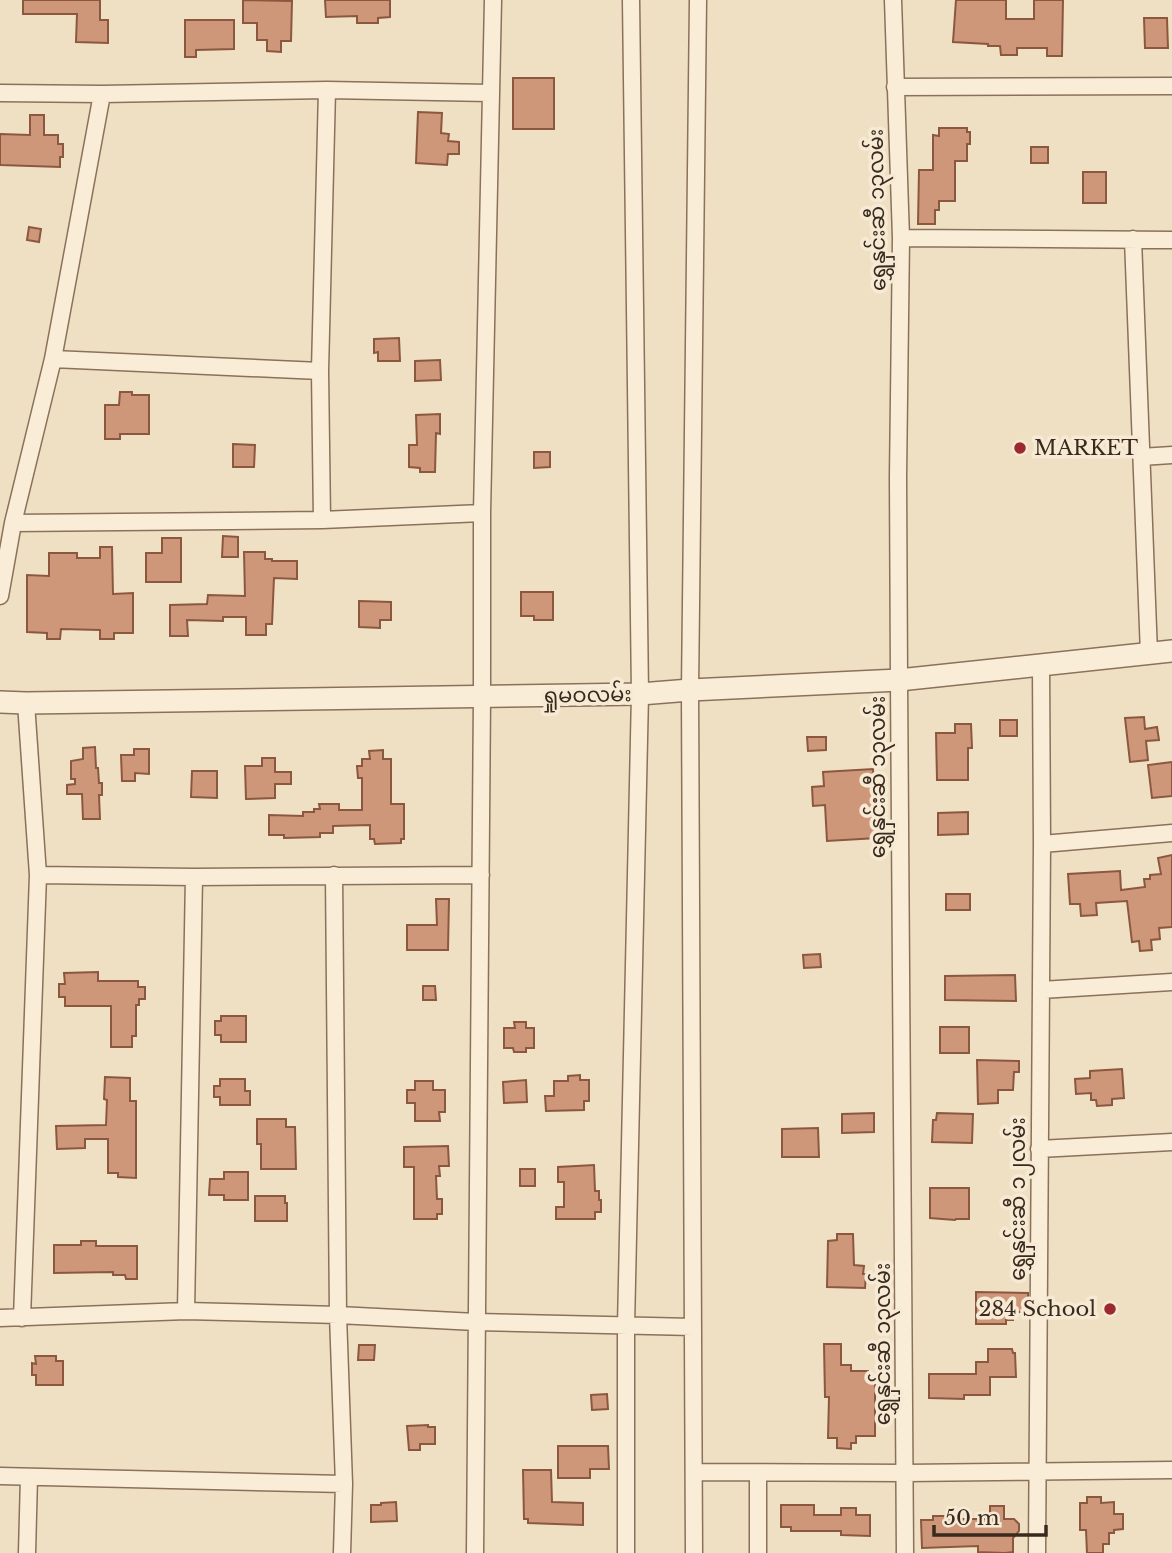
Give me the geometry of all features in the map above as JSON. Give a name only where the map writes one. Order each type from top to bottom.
[{"type":"street","points":[[475,1553],[482,513],[493,0]]},
{"type":"street","points":[[626,1553],[626,1325],[640,694],[631,0]]},
{"type":"street","points":[[694,1553],[690,690],[698,0]]},
{"type":"street","name":"ရွှေနှင်းဆီ ၁၃လမ်း","points":[[893,0],[901,238],[898,477],[905,1553]]},
{"type":"street","points":[[895,87],[1172,86]]},
{"type":"street","points":[[0,93],[102,94],[327,89],[490,93]]},
{"type":"street","points":[[322,520],[320,371],[327,89]]},
{"type":"street","points":[[0,596],[13,523],[53,359],[102,94]]},
{"type":"street","points":[[901,238],[1172,240]]},
{"type":"street","points":[[1133,239],[1149,654]]},
{"type":"street","points":[[53,359],[320,371]]},
{"type":"street","points":[[1141,457],[1172,455]]},
{"type":"street","points":[[13,523],[322,520],[482,513]]},
{"type":"street","name":"ရှုမဝလမ်း","points":[[0,702],[640,694],[899,681],[1172,652]]},
{"type":"street","name":"ရွှေနှင်းဆီ ၁၂လမ်း","points":[[1037,1553],[1041,665]]},
{"type":"street","points":[[22,1318],[38,875],[26,703]]},
{"type":"street","points":[[1042,844],[1172,833]]},
{"type":"street","points":[[38,875],[481,875]]},
{"type":"street","points":[[334,875],[338,1315],[344,1484],[341,1553]]},
{"type":"street","points":[[186,1311],[194,877]]},
{"type":"street","points":[[1041,990],[1172,982]]},
{"type":"street","points":[[1040,1149],[1172,1142]]},
{"type":"street","points":[[0,1318],[186,1311],[693,1327]]},
{"type":"street","points":[[694,1472],[905,1474],[1172,1470]]},
{"type":"street","points":[[758,1473],[758,1553]]},
{"type":"street","points":[[0,1476],[344,1484]]},
{"type":"street","points":[[27,1553],[29,1477]]},
{"type":"building","points":[[23,0],[100,0],[100,20],[108,20],[108,43],[76,42],[77,14],[23,14]]},
{"type":"building","points":[[243,0],[292,1],[291,41],[281,41],[281,52],[267,51],[267,40],[257,40],[257,23],[243,23]]},
{"type":"building","points":[[325,0],[390,0],[390,17],[378,18],[378,23],[357,23],[357,16],[326,17]]},
{"type":"building","points":[[956,0],[1006,0],[1006,19],[1034,19],[1034,0],[1063,0],[1062,56],[1047,56],[1047,48],[1017,48],[1017,55],[1001,55],[1000,46],[953,42]]},
{"type":"building","points":[[1144,18],[1167,18],[1168,48],[1145,48]]},
{"type":"building","points":[[185,20],[234,20],[234,49],[196,50],[196,57],[185,57]]},
{"type":"building","points":[[513,78],[554,78],[554,129],[513,129]]},
{"type":"building","points":[[418,112],[442,113],[441,133],[449,134],[448,141],[459,142],[459,154],[448,154],[447,165],[416,163]]},
{"type":"building","points":[[30,115],[44,115],[44,135],[58,135],[58,144],[63,144],[60,167],[0,165],[0,134],[30,135]]},
{"type":"building","points":[[939,128],[967,128],[967,132],[970,132],[970,144],[967,144],[967,161],[955,161],[955,201],[939,201],[939,210],[935,210],[935,224],[918,224],[919,170],[933,170],[933,135],[939,136]]},
{"type":"building","points":[[1031,147],[1048,147],[1048,163],[1031,163]]},
{"type":"building","points":[[1083,172],[1106,172],[1106,203],[1083,203]]},
{"type":"building","points":[[29,227],[41,229],[39,242],[27,240]]},
{"type":"building","points":[[399,338],[400,361],[378,361],[378,352],[374,353],[374,339]]},
{"type":"building","points":[[440,360],[441,380],[415,381],[415,361]]},
{"type":"building","points":[[120,392],[149,395],[149,434],[120,434],[120,439],[105,439],[105,405],[119,405]]},
{"type":"building","points":[[440,414],[440,434],[436,433],[435,472],[420,472],[420,468],[409,467],[409,445],[417,445],[416,415]]},
{"type":"building","points":[[233,444],[255,445],[254,467],[233,467]]},
{"type":"building","points":[[534,452],[550,452],[550,467],[534,468]]},
{"type":"building","points":[[223,536],[238,537],[238,557],[222,557]]},
{"type":"building","points":[[162,538],[181,538],[181,582],[146,582],[146,553],[162,553]]},
{"type":"building","points":[[100,547],[112,547],[113,594],[133,593],[133,633],[114,633],[114,639],[100,639],[100,630],[61,629],[60,639],[47,639],[47,633],[27,632],[27,575],[49,576],[49,553],[77,553],[77,558],[100,558]]},
{"type":"building","points":[[244,552],[265,552],[265,559],[272,561],[297,561],[297,579],[274,578],[272,624],[266,624],[266,635],[246,635],[246,617],[223,617],[223,621],[187,620],[188,636],[170,636],[170,605],[207,604],[208,595],[245,596]]},
{"type":"building","points":[[521,592],[553,592],[553,620],[534,620],[534,616],[521,616]]},
{"type":"building","points":[[359,601],[391,602],[391,620],[380,620],[380,628],[359,627]]},
{"type":"building","points":[[1144,717],[1145,729],[1157,727],[1159,740],[1146,741],[1148,760],[1130,762],[1125,718]]},
{"type":"building","points":[[1000,720],[1017,720],[1017,736],[1000,736]]},
{"type":"building","points":[[955,724],[971,724],[972,748],[968,748],[968,780],[937,780],[936,733],[955,733]]},
{"type":"building","points":[[807,737],[826,737],[826,750],[808,751]]},
{"type":"building","points":[[95,747],[96,768],[99,783],[102,783],[102,795],[99,795],[100,819],[83,819],[82,794],[67,794],[67,785],[75,784],[75,779],[71,779],[71,761],[83,759],[83,748]]},
{"type":"building","points":[[134,749],[149,749],[149,774],[135,773],[135,781],[122,781],[121,755],[134,755]]},
{"type":"building","points":[[383,750],[383,759],[391,759],[391,804],[404,804],[404,839],[401,839],[401,843],[375,844],[374,839],[370,839],[370,825],[333,826],[333,833],[320,833],[320,837],[284,838],[284,835],[269,835],[269,815],[303,816],[303,812],[320,809],[319,804],[339,804],[339,810],[362,810],[362,778],[358,778],[357,766],[362,766],[362,759],[370,759],[369,751]]},
{"type":"building","points":[[262,758],[275,758],[275,772],[291,772],[291,784],[275,784],[275,798],[246,799],[245,766],[262,766]]},
{"type":"building","points":[[1172,762],[1172,796],[1152,798],[1148,765]]},
{"type":"building","points":[[873,769],[877,838],[827,841],[825,805],[813,806],[812,787],[824,786],[823,772]]},
{"type":"building","points":[[192,771],[217,771],[217,798],[191,797]]},
{"type":"building","points":[[968,812],[968,834],[938,835],[938,813]]},
{"type":"building","points":[[1172,855],[1172,927],[1159,928],[1160,939],[1151,940],[1152,950],[1140,951],[1139,941],[1132,942],[1127,901],[1096,903],[1097,915],[1081,916],[1080,904],[1070,904],[1068,874],[1120,871],[1121,890],[1145,887],[1144,879],[1150,879],[1150,875],[1161,874],[1158,858]]},
{"type":"building","points":[[946,894],[970,894],[970,910],[946,910]]},
{"type":"building","points":[[436,899],[449,899],[448,950],[407,950],[407,925],[437,925]]},
{"type":"building","points":[[820,954],[821,967],[804,968],[803,955]]},
{"type":"building","points":[[98,972],[98,981],[138,981],[138,987],[145,987],[145,999],[139,999],[139,1005],[136,1005],[136,1036],[132,1036],[132,1047],[111,1047],[111,1006],[65,1006],[65,997],[59,997],[59,984],[65,984],[64,973]]},
{"type":"building","points":[[1015,975],[1016,1001],[945,1000],[945,976]]},
{"type":"building","points":[[423,986],[435,986],[436,1000],[423,1000]]},
{"type":"building","points":[[221,1016],[246,1016],[246,1042],[221,1042],[221,1035],[215,1035],[215,1021],[221,1021]]},
{"type":"building","points":[[514,1022],[526,1022],[526,1028],[534,1028],[534,1048],[526,1048],[526,1052],[514,1052],[513,1048],[504,1048],[504,1028],[515,1028]]},
{"type":"building","points":[[940,1027],[969,1027],[969,1053],[940,1053]]},
{"type":"building","points":[[977,1060],[1019,1061],[1019,1072],[1014,1072],[1013,1090],[998,1090],[998,1103],[978,1104]]},
{"type":"building","points":[[1122,1069],[1124,1098],[1112,1099],[1112,1105],[1097,1106],[1096,1100],[1091,1100],[1091,1093],[1076,1094],[1075,1079],[1090,1078],[1090,1071]]},
{"type":"building","points":[[580,1075],[580,1080],[589,1080],[589,1101],[584,1101],[584,1110],[546,1111],[545,1096],[554,1096],[554,1081],[568,1081],[568,1076]]},
{"type":"building","points":[[105,1077],[130,1078],[130,1101],[136,1101],[136,1178],[118,1177],[118,1173],[108,1173],[108,1139],[85,1139],[85,1148],[57,1149],[56,1126],[106,1125]]},
{"type":"building","points":[[220,1079],[245,1079],[245,1091],[250,1091],[250,1105],[220,1105],[220,1097],[214,1097],[214,1086],[220,1086]]},
{"type":"building","points":[[526,1080],[527,1102],[504,1103],[503,1082]]},
{"type":"building","points":[[415,1081],[433,1081],[433,1090],[445,1090],[445,1112],[439,1112],[440,1121],[415,1121],[415,1103],[407,1103],[407,1090],[415,1090]]},
{"type":"building","points":[[874,1113],[874,1132],[842,1133],[842,1114]]},
{"type":"building","points":[[937,1113],[973,1114],[972,1143],[932,1142],[933,1120],[936,1120]]},
{"type":"building","points":[[257,1119],[286,1119],[286,1127],[295,1127],[296,1169],[261,1169]]},
{"type":"building","points":[[818,1128],[819,1157],[782,1157],[782,1129]]},
{"type":"building","points":[[448,1146],[449,1166],[439,1166],[440,1176],[436,1176],[437,1199],[442,1199],[442,1214],[437,1214],[437,1219],[414,1219],[414,1167],[404,1167],[404,1147]]},
{"type":"building","points":[[594,1165],[595,1191],[599,1191],[601,1212],[595,1212],[595,1219],[556,1219],[556,1207],[564,1207],[564,1182],[558,1182],[558,1167]]},
{"type":"building","points":[[520,1169],[535,1169],[535,1186],[520,1186]]},
{"type":"building","points":[[224,1172],[248,1172],[248,1200],[224,1200],[224,1195],[209,1195],[210,1179],[224,1179]]},
{"type":"building","points":[[930,1188],[969,1188],[969,1219],[930,1218]]},
{"type":"building","points":[[255,1196],[285,1196],[287,1221],[255,1221]]},
{"type":"building","points":[[837,1234],[853,1234],[854,1265],[864,1266],[865,1288],[827,1287],[828,1241],[837,1240]]},
{"type":"building","points":[[81,1241],[96,1241],[96,1246],[137,1246],[137,1279],[126,1279],[125,1275],[113,1275],[113,1272],[54,1273],[54,1245],[81,1245]]},
{"type":"building","points":[[976,1292],[1028,1293],[1028,1312],[1013,1312],[1013,1320],[1006,1320],[1006,1324],[976,1324]]},
{"type":"building","points":[[824,1344],[841,1344],[841,1365],[851,1365],[851,1371],[868,1371],[868,1382],[875,1382],[875,1436],[856,1436],[856,1443],[851,1443],[851,1449],[837,1448],[837,1438],[828,1438],[829,1397],[825,1397]]},
{"type":"building","points":[[359,1345],[375,1345],[374,1360],[358,1360]]},
{"type":"building","points":[[988,1349],[1012,1349],[1015,1353],[1016,1377],[990,1377],[990,1395],[964,1395],[964,1399],[929,1398],[929,1374],[976,1374],[976,1362],[988,1362]]},
{"type":"building","points":[[35,1356],[56,1356],[56,1361],[63,1361],[63,1385],[36,1385],[36,1375],[32,1375],[32,1363],[36,1364]]},
{"type":"building","points":[[607,1394],[608,1409],[592,1410],[591,1395]]},
{"type":"building","points":[[407,1426],[435,1427],[435,1444],[420,1444],[420,1450],[409,1450]]},
{"type":"building","points":[[558,1446],[608,1446],[609,1469],[590,1469],[590,1478],[558,1478]]},
{"type":"building","points":[[523,1470],[551,1470],[552,1502],[583,1503],[583,1525],[528,1523],[528,1519],[524,1519]]},
{"type":"building","points":[[1087,1497],[1101,1497],[1101,1503],[1114,1502],[1114,1514],[1123,1514],[1123,1529],[1109,1533],[1109,1544],[1103,1544],[1103,1553],[1087,1553],[1086,1530],[1080,1530],[1080,1503],[1087,1503]]},
{"type":"building","points":[[396,1502],[397,1521],[371,1522],[371,1505]]},
{"type":"building","points":[[781,1505],[814,1505],[814,1515],[841,1515],[841,1508],[856,1508],[856,1515],[870,1515],[870,1536],[841,1535],[841,1531],[791,1531],[791,1527],[781,1527]]},
{"type":"building","points":[[990,1506],[1004,1506],[1004,1519],[1014,1519],[1019,1524],[1019,1531],[1013,1538],[1013,1552],[978,1552],[978,1546],[922,1548],[921,1520],[933,1520],[933,1516],[947,1516],[947,1519],[990,1519]]},
{"type":"place","name":"MARKET","points":[[1020,448]]},
{"type":"place","name":"284 School","points":[[1110,1309]]}]
